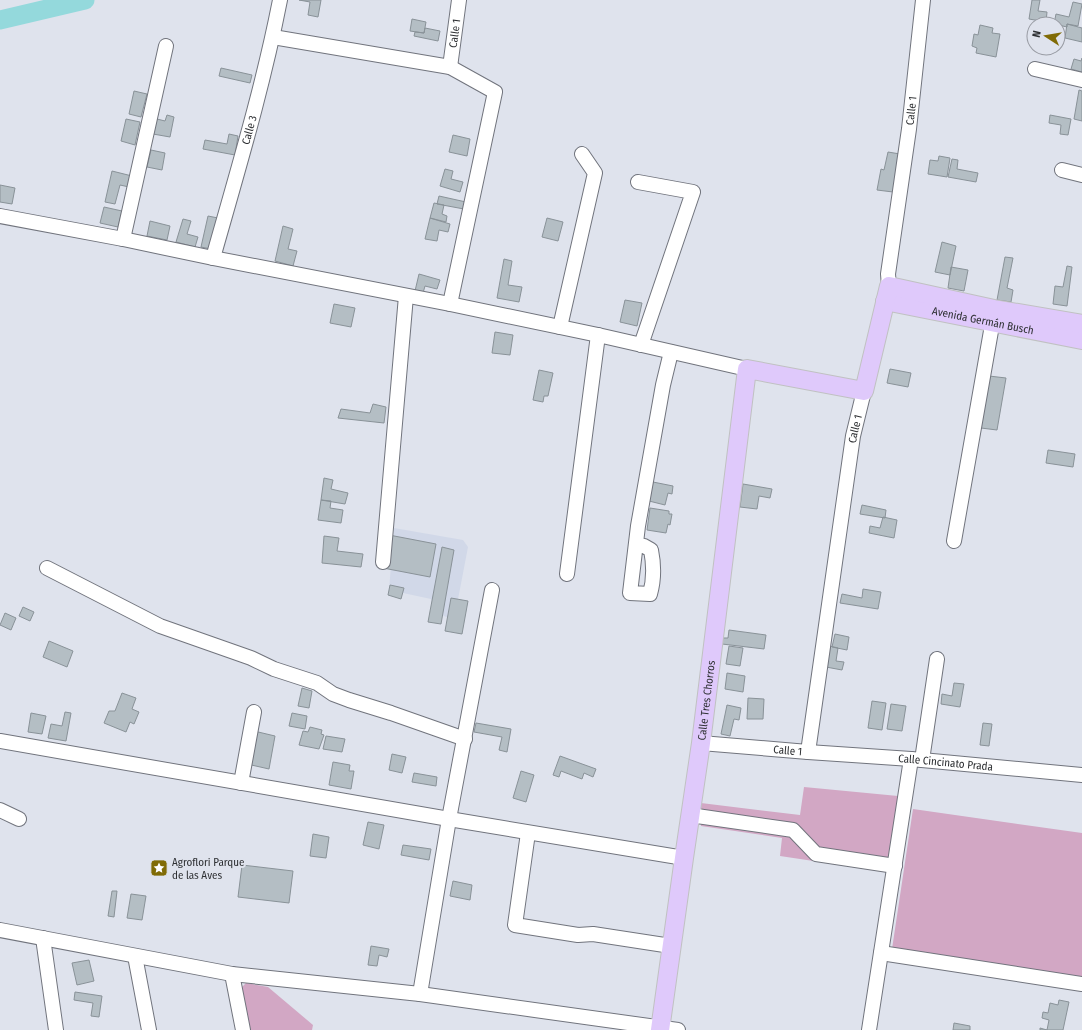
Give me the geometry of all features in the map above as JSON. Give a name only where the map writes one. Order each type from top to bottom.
[{"type":"main road","name":"Avenida Germán Busch","points":[[887,294],[994,316],[1082,340]]},
{"type":"main road","name":"Calle 1","points":[[864,391],[887,294]]},
{"type":"main road","name":"Avenida Germán Busch","points":[[994,316],[1082,324]]},
{"type":"main road","points":[[747,369],[864,391]]},
{"type":"main road","name":"Calle Tres Chorros","points":[[660,1029],[701,743],[747,369]]},
{"type":"street","name":"Calle 3","points":[[213,258],[260,91],[280,0]]},
{"type":"street","name":"Calle 1","points":[[450,67],[459,0]]},
{"type":"street","name":"Calle 1","points":[[887,294],[888,274],[909,129],[923,0]]},
{"type":"street","points":[[273,37],[450,67],[495,92],[450,304]]},
{"type":"street","points":[[123,239],[166,46]]},
{"type":"street","points":[[1035,69],[1082,80]]},
{"type":"street","points":[[560,327],[595,173],[582,154]]},
{"type":"street","points":[[1062,170],[1082,174]]},
{"type":"street","points":[[638,182],[693,192],[640,345]]},
{"type":"street","points":[[0,216],[450,304],[598,335],[747,369]]},
{"type":"street","points":[[383,562],[406,296]]},
{"type":"street","points":[[954,542],[994,316]]},
{"type":"street","points":[[567,574],[598,335]]},
{"type":"street","points":[[636,544],[663,385],[671,352]]},
{"type":"street","name":"Calle 1","points":[[701,743],[808,752],[853,436],[864,391]]},
{"type":"street","points":[[47,568],[160,626],[251,658],[274,669],[317,682],[333,694],[349,700],[465,739]]},
{"type":"street","points":[[420,994],[449,820],[492,590]]},
{"type":"street","points":[[869,1030],[895,866],[937,658]]},
{"type":"street","points":[[241,783],[254,712]]},
{"type":"street","points":[[0,741],[449,820],[684,858]]},
{"type":"street","name":"Calle Cincinato Prada","points":[[808,752],[1082,775]]},
{"type":"street","points":[[0,810],[19,819]]},
{"type":"street","points":[[690,815],[793,830],[816,854],[895,866]]},
{"type":"street","points":[[528,832],[515,925],[578,935],[593,934],[671,946]]},
{"type":"street","points":[[0,930],[232,974],[420,994],[660,1029],[678,1030]]},
{"type":"street","points":[[43,938],[56,1030]]},
{"type":"street","points":[[881,953],[1082,984]]},
{"type":"street","points":[[135,956],[149,1030]]},
{"type":"street","points":[[232,974],[243,1030]]},
{"type":"shaded area","points":[[394,528],[463,540],[468,547],[454,620],[439,614],[431,599],[389,590]]},
{"type":"shaded area","points":[[804,787],[898,796],[887,872],[780,856],[782,838],[701,826],[701,803],[800,815]]},
{"type":"shaded area","points":[[913,809],[1082,833],[1082,977],[892,949]]},
{"type":"shaded area","points":[[246,983],[268,987],[313,1025],[312,1030],[249,1030],[241,988]]},
{"type":"building","points":[[299,0],[321,0],[318,17],[308,15],[310,2]]},
{"type":"building","points":[[1032,0],[1040,0],[1038,11],[1047,12],[1047,16],[1029,16]]},
{"type":"building","points":[[1073,2],[1082,4],[1078,26],[1067,24],[1066,27],[1066,16],[1069,17]]},
{"type":"building","points":[[412,19],[426,22],[424,33],[410,31]]},
{"type":"building","points":[[1067,24],[1082,28],[1082,42],[1066,38]]},
{"type":"building","points":[[980,25],[993,28],[992,33],[1000,34],[996,57],[976,53],[977,48],[972,46],[974,34],[978,35]]},
{"type":"building","points":[[425,28],[440,31],[438,41],[414,36],[415,32],[424,33]]},
{"type":"building","points":[[1082,58],[1082,72],[1071,69],[1074,59],[1081,61]]},
{"type":"building","points":[[221,68],[252,75],[250,83],[219,76]]},
{"type":"building","points":[[1079,90],[1082,91],[1082,121],[1074,119]]},
{"type":"building","points":[[134,91],[147,94],[141,117],[129,114]]},
{"type":"building","points":[[167,115],[174,117],[170,137],[153,134],[157,119],[165,121]]},
{"type":"building","points":[[1050,115],[1071,119],[1068,135],[1060,134],[1061,125],[1049,123]]},
{"type":"building","points":[[126,119],[140,122],[135,145],[121,141]]},
{"type":"building","points":[[229,134],[238,136],[235,155],[203,149],[205,140],[227,144]]},
{"type":"building","points":[[453,135],[470,139],[467,156],[449,152]]},
{"type":"building","points":[[151,150],[165,153],[162,170],[147,167]]},
{"type":"building","points":[[888,152],[900,154],[893,192],[877,190],[881,169],[884,170]]},
{"type":"building","points":[[939,156],[950,158],[947,177],[928,174],[930,160],[938,161]]},
{"type":"building","points":[[952,159],[958,160],[957,169],[978,173],[976,182],[948,177]]},
{"type":"building","points":[[445,169],[453,171],[451,179],[463,182],[460,192],[440,186]]},
{"type":"building","points":[[112,171],[132,176],[129,187],[120,185],[115,204],[105,202]]},
{"type":"building","points":[[0,185],[15,188],[12,204],[0,202]]},
{"type":"building","points":[[439,196],[466,202],[464,209],[437,204]]},
{"type":"building","points":[[434,203],[444,205],[442,214],[447,216],[446,222],[430,218]]},
{"type":"building","points":[[104,207],[122,211],[118,227],[100,223]]},
{"type":"building","points":[[208,216],[218,218],[211,249],[201,247]]},
{"type":"building","points":[[430,218],[450,224],[448,232],[439,230],[437,241],[425,239]]},
{"type":"building","points":[[547,218],[563,222],[558,241],[542,237]]},
{"type":"building","points":[[183,219],[191,221],[187,234],[198,237],[195,247],[176,242]]},
{"type":"building","points":[[150,221],[170,226],[167,240],[147,236]]},
{"type":"building","points":[[283,226],[293,229],[288,249],[297,251],[293,266],[275,261]]},
{"type":"building","points":[[942,242],[956,246],[950,275],[935,272]]},
{"type":"building","points":[[1005,257],[1013,258],[1007,288],[1013,290],[1011,302],[997,300]]},
{"type":"building","points":[[504,259],[512,261],[508,285],[522,287],[519,302],[497,298]]},
{"type":"building","points":[[1067,266],[1072,267],[1067,306],[1053,304],[1055,286],[1063,287]]},
{"type":"building","points":[[951,267],[968,270],[964,291],[948,288]]},
{"type":"building","points":[[419,274],[440,280],[437,289],[425,286],[423,293],[415,291]]},
{"type":"building","points":[[625,300],[642,303],[637,326],[620,322]]},
{"type":"building","points":[[334,304],[355,308],[351,327],[330,323]]},
{"type":"building","points":[[495,332],[513,335],[510,355],[492,353]]},
{"type":"building","points":[[890,369],[911,373],[908,387],[887,383]]},
{"type":"building","points":[[539,370],[553,373],[548,396],[544,396],[543,402],[533,400]]},
{"type":"building","points":[[989,376],[1006,378],[997,430],[981,428]]},
{"type":"building","points":[[373,404],[386,407],[384,423],[338,418],[341,409],[370,413]]},
{"type":"building","points":[[1048,450],[1075,454],[1073,467],[1046,463]]},
{"type":"building","points":[[324,478],[333,480],[331,489],[348,493],[345,504],[321,500]]},
{"type":"building","points":[[653,482],[673,486],[672,494],[668,493],[665,505],[649,501]]},
{"type":"building","points":[[743,484],[772,489],[770,498],[759,496],[757,509],[740,507]]},
{"type":"building","points":[[321,500],[331,501],[330,508],[343,510],[341,523],[318,520]]},
{"type":"building","points":[[862,505],[886,510],[885,518],[860,514]]},
{"type":"building","points":[[650,508],[669,511],[669,514],[672,514],[670,525],[668,524],[666,533],[647,530]]},
{"type":"building","points":[[883,517],[897,520],[894,538],[869,533],[870,526],[880,528]]},
{"type":"building","points":[[389,535],[436,544],[430,577],[383,568]]},
{"type":"building","points":[[324,536],[339,538],[337,551],[363,554],[361,567],[322,563]]},
{"type":"building","points":[[442,547],[454,550],[441,624],[428,622]]},
{"type":"building","points":[[390,585],[404,588],[401,599],[388,595]]},
{"type":"building","points":[[863,589],[881,592],[878,609],[840,603],[842,594],[862,598]]},
{"type":"building","points":[[451,598],[468,601],[462,634],[445,631]]},
{"type":"building","points":[[23,607],[34,612],[30,621],[19,616]]},
{"type":"building","points":[[5,613],[16,618],[11,630],[0,625]]},
{"type":"building","points":[[729,630],[766,635],[764,649],[722,644],[723,638],[728,638]]},
{"type":"building","points":[[835,634],[849,637],[847,650],[832,647]]},
{"type":"building","points":[[49,641],[73,651],[67,667],[43,657]]},
{"type":"building","points":[[729,646],[743,648],[740,666],[726,664]]},
{"type":"building","points":[[830,646],[838,648],[836,661],[844,662],[842,670],[826,667]]},
{"type":"building","points":[[727,673],[745,676],[743,692],[725,689]]},
{"type":"building","points":[[954,683],[964,684],[960,707],[941,704],[942,694],[952,696]]},
{"type":"building","points":[[302,688],[312,691],[309,708],[298,706]]},
{"type":"building","points":[[122,693],[136,698],[132,709],[139,712],[134,724],[130,722],[126,732],[104,723],[109,711],[115,711]]},
{"type":"building","points":[[748,698],[764,699],[763,719],[747,719]]},
{"type":"building","points":[[872,701],[886,703],[882,730],[868,728]]},
{"type":"building","points":[[891,704],[906,706],[902,731],[887,729]]},
{"type":"building","points":[[727,705],[741,708],[739,720],[734,719],[730,736],[721,734]]},
{"type":"building","points":[[65,712],[71,713],[66,741],[48,738],[51,724],[62,726]]},
{"type":"building","points":[[31,713],[46,716],[42,734],[28,732]]},
{"type":"building","points":[[292,713],[307,716],[305,729],[289,726]]},
{"type":"building","points":[[476,723],[511,729],[507,752],[499,750],[502,737],[474,732]]},
{"type":"building","points":[[983,723],[992,724],[989,746],[980,745]]},
{"type":"building","points":[[310,727],[322,730],[321,734],[324,735],[319,749],[299,745],[303,731],[308,732]]},
{"type":"building","points":[[254,731],[275,736],[269,769],[247,764]]},
{"type":"building","points":[[326,736],[345,739],[342,752],[323,749]]},
{"type":"building","points":[[392,754],[406,757],[402,773],[389,770]]},
{"type":"building","points":[[560,756],[596,769],[593,777],[584,773],[582,779],[561,771],[559,777],[553,775]]},
{"type":"building","points":[[333,762],[350,765],[349,771],[354,771],[351,789],[329,785]]},
{"type":"building","points":[[521,771],[534,775],[526,802],[513,798]]},
{"type":"building","points":[[414,773],[437,777],[436,786],[412,782]]},
{"type":"building","points":[[368,822],[384,825],[379,849],[363,845]]},
{"type":"building","points":[[313,834],[329,837],[326,858],[310,856]]},
{"type":"building","points":[[403,845],[431,849],[429,860],[401,855]]},
{"type":"building","points":[[242,865],[293,871],[289,903],[238,897]]},
{"type":"building","points":[[453,881],[472,885],[470,900],[450,896]]},
{"type":"building","points":[[112,891],[117,891],[114,917],[108,916]]},
{"type":"building","points":[[131,894],[146,896],[142,920],[127,918]]},
{"type":"building","points":[[371,946],[389,949],[387,957],[379,955],[377,966],[368,965]]},
{"type":"building","points":[[89,960],[94,981],[77,985],[72,963]]},
{"type":"building","points":[[75,992],[102,996],[99,1017],[91,1016],[93,1003],[74,1000]]},
{"type":"building","points":[[1059,1000],[1069,1002],[1063,1030],[1047,1030],[1049,1020],[1042,1018],[1043,1012],[1048,1013],[1050,1003],[1058,1005]]},
{"type":"building","points":[[954,1023],[970,1026],[970,1030],[953,1030]]},
{"type":"waterway","points":[[0,20],[85,0]]},
{"type":"place","name":"Agroflori Parque de las Aves","points":[[159,868]]}]
